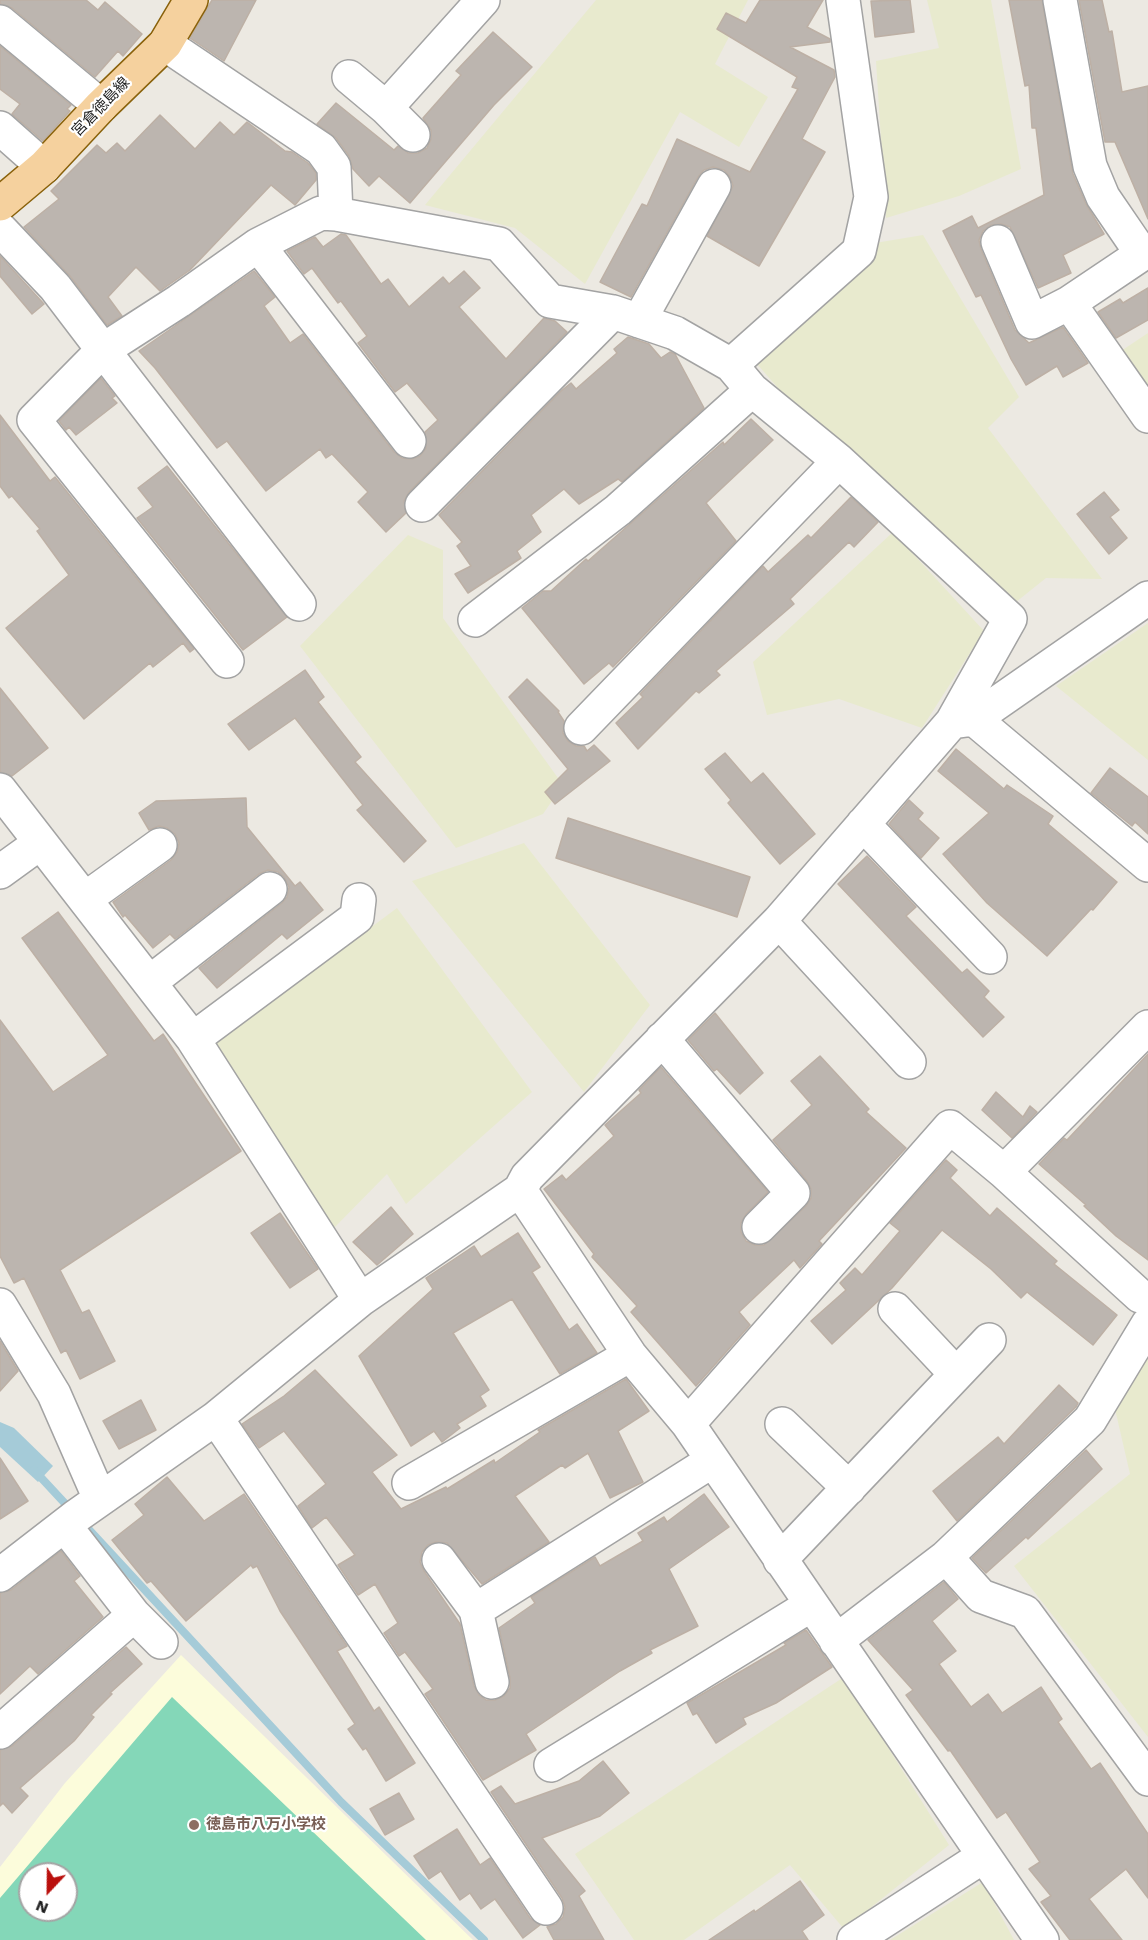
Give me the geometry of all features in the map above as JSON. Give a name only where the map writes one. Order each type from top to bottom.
[{"type":"main road","name":"宮倉徳島線","points":[[0,204],[44,167],[100,106],[165,44],[191,0]]},
{"type":"street","points":[[386,108],[483,0]]},
{"type":"street","points":[[731,365],[859,251],[871,197],[843,0]]},
{"type":"street","points":[[998,242],[1032,322],[1069,303],[1142,254],[1103,197],[1090,166],[1060,0]]},
{"type":"street","points":[[0,22],[100,106]]},
{"type":"street","points":[[165,44],[321,149],[334,167],[336,214]]},
{"type":"street","points":[[349,77],[386,108],[412,135]]},
{"type":"street","points":[[0,128],[44,167]]},
{"type":"street","points":[[422,505],[626,316],[714,186]]},
{"type":"street","points":[[227,661],[34,420],[103,350],[179,301],[258,245],[321,213],[336,214],[499,244],[550,301],[626,316],[675,333],[731,365],[752,390],[839,461],[1010,619],[963,721]]},
{"type":"street","points":[[0,229],[54,287],[298,604]]},
{"type":"street","points":[[258,245],[409,441]]},
{"type":"street","points":[[1069,303],[1148,416]]},
{"type":"street","points":[[475,620],[618,510],[752,390]]},
{"type":"street","points":[[581,728],[839,461]]},
{"type":"street","points":[[0,1575],[100,1499],[216,1418],[360,1300],[520,1190],[527,1177],[779,921],[863,824],[963,721],[1148,598]]},
{"type":"street","points":[[963,721],[1148,865]]},
{"type":"street","points":[[0,790],[193,1039],[360,1300]]},
{"type":"street","points":[[863,824],[990,957]]},
{"type":"street","points":[[0,872],[40,843]]},
{"type":"street","points":[[85,900],[160,846]]},
{"type":"street","points":[[150,982],[270,889]]},
{"type":"street","points":[[193,1039],[357,917],[359,900]]},
{"type":"street","points":[[779,921],[909,1062]]},
{"type":"street","points":[[1004,1172],[1148,1027]]},
{"type":"street","points":[[662,1039],[794,1193],[759,1227]]},
{"type":"street","points":[[688,1424],[950,1127],[1004,1172],[1144,1310],[1090,1420],[946,1557],[836,1641]]},
{"type":"street","points":[[520,1190],[630,1355],[688,1424],[1042,1940]]},
{"type":"street","points":[[0,1305],[54,1394],[100,1499]]},
{"type":"street","points":[[895,1309],[956,1374]]},
{"type":"street","points":[[780,1560],[988,1340]]},
{"type":"street","points":[[409,1483],[630,1355]]},
{"type":"street","points":[[216,1418],[546,1908]]},
{"type":"street","points":[[782,1424],[849,1488]]},
{"type":"street","points":[[476,1610],[712,1461]]},
{"type":"street","points":[[65,1527],[134,1615],[161,1642]]},
{"type":"street","points":[[946,1557],[981,1596],[1025,1612],[1148,1779]]},
{"type":"street","points":[[439,1560],[476,1610],[492,1682]]},
{"type":"street","points":[[551,1765],[811,1605]]},
{"type":"street","points":[[0,1732],[134,1615]]},
{"type":"street","points":[[854,1940],[984,1856]]},
{"type":"shaded area","points":[[596,0],[748,0],[715,64],[768,97],[739,147],[680,112],[585,284],[515,228],[425,205]]},
{"type":"shaded area","points":[[927,0],[991,0],[1021,169],[959,196],[886,218],[876,61],[939,48]]},
{"type":"shaded area","points":[[923,235],[1019,397],[988,428],[1102,579],[1046,578],[1016,602],[881,478],[794,406],[756,363],[875,243]]},
{"type":"shaded area","points":[[1148,333],[1148,388],[1121,351]]},
{"type":"shaded area","points":[[893,532],[984,631],[922,728],[839,699],[767,715],[753,662]]},
{"type":"shaded area","points":[[408,535],[443,550],[443,618],[563,785],[543,814],[456,848],[300,646]]},
{"type":"shaded area","points":[[1148,623],[1148,760],[1056,686]]},
{"type":"shaded area","points":[[524,843],[650,1005],[584,1092],[412,881]]},
{"type":"shaded area","points":[[397,908],[532,1092],[406,1204],[387,1174],[334,1228],[213,1045]]},
{"type":"shaded area","points":[[1148,1350],[1148,1737],[1014,1566],[1130,1474],[1115,1409]]},
{"type":"shaded area","name":"徳島市八万小学校","points":[[181,1655],[473,1940],[0,1940],[0,1867],[65,1783]]},
{"type":"shaded area","points":[[844,1677],[949,1845],[844,1929],[790,1865],[684,1940],[634,1940],[575,1854]]},
{"type":"shaded area","points":[[983,1882],[1014,1940],[890,1940]]},
{"type":"green space","name":"徳島市八万小学校","points":[[172,1697],[426,1940],[0,1940],[0,1898],[18,1877],[18,1922],[78,1922],[78,1862],[31,1862]]},
{"type":"water","points":[[0,1422],[14,1428],[53,1466],[38,1482],[0,1447]]},
{"type":"building","points":[[0,0],[86,0],[98,10],[105,2],[142,34],[123,56],[118,51],[95,77],[12,8],[0,4]]},
{"type":"building","points":[[212,0],[256,0],[224,61],[190,38]]},
{"type":"building","points":[[760,0],[823,0],[807,27],[830,39],[830,42],[790,47],[834,70],[835,77],[802,139],[825,152],[759,266],[707,236],[733,186],[724,170],[713,167],[704,170],[698,177],[631,297],[600,282],[642,204],[647,206],[677,139],[750,172],[798,89],[792,87],[797,77],[717,29],[726,13],[746,23]]},
{"type":"building","points":[[910,0],[914,32],[875,37],[871,1]]},
{"type":"building","points":[[1009,0],[1042,0],[1073,174],[1086,204],[1104,234],[1063,255],[1071,273],[1038,288],[1010,227],[1001,224],[991,225],[983,231],[979,240],[981,249],[1015,330],[1029,343],[1063,327],[1088,363],[1063,377],[1057,366],[1026,385],[981,295],[976,297],[943,231],[972,216],[978,228],[1044,195],[1036,128],[1032,128],[1029,85],[1025,86]]},
{"type":"building","points":[[1079,0],[1102,0],[1109,32],[1112,31],[1122,92],[1148,86],[1148,219],[1115,142],[1105,142]]},
{"type":"building","points":[[493,32],[532,67],[494,105],[410,203],[379,176],[369,186],[353,169],[349,156],[336,138],[317,124],[336,103],[394,150],[398,146],[408,153],[418,153],[427,148],[431,139],[431,130],[423,118],[461,75],[456,71]]},
{"type":"building","points":[[0,46],[71,105],[67,109],[70,111],[43,141],[12,114],[20,104],[0,89]]},
{"type":"building","points":[[160,115],[195,149],[220,122],[234,135],[247,122],[285,151],[292,152],[308,163],[316,173],[316,180],[295,205],[271,185],[190,270],[160,291],[136,267],[108,297],[122,316],[107,325],[70,276],[24,227],[59,199],[51,191],[97,145],[106,153],[117,143],[125,151]]},
{"type":"building","points":[[341,234],[346,235],[381,284],[388,279],[409,307],[443,277],[449,284],[464,271],[480,288],[459,307],[506,359],[544,318],[555,321],[567,332],[409,492],[404,501],[406,513],[386,532],[358,502],[368,492],[332,454],[326,458],[320,449],[266,491],[227,441],[217,448],[155,368],[139,351],[254,271],[275,297],[264,306],[290,343],[303,334],[394,452],[402,458],[412,459],[420,456],[426,448],[425,432],[438,420],[407,383],[395,392],[358,343],[367,336],[341,301],[338,303],[312,268],[304,274],[287,251],[315,237],[323,247]]},
{"type":"building","points":[[0,256],[44,304],[32,314],[0,276]]},
{"type":"building","points":[[1148,288],[1148,320],[1116,338],[1098,312],[1120,299],[1123,303]]},
{"type":"building","points":[[628,337],[649,344],[661,358],[670,352],[675,354],[704,408],[622,482],[618,479],[579,504],[564,489],[531,515],[541,532],[517,551],[521,558],[468,593],[455,574],[471,566],[457,546],[462,542],[439,515],[561,391],[571,383],[576,389],[617,353],[614,349]]},
{"type":"building","points":[[101,378],[115,396],[112,398],[117,403],[76,435],[69,427],[66,430],[59,421]]},
{"type":"building","points":[[0,415],[50,481],[55,477],[194,649],[190,652],[183,643],[153,667],[150,663],[84,719],[6,628],[69,575],[37,531],[40,529],[12,496],[9,498],[0,486]]},
{"type":"building","points":[[751,419],[773,440],[706,503],[736,541],[613,667],[609,663],[584,684],[522,608],[543,591],[551,591],[586,559],[588,561],[723,442],[724,445]]},
{"type":"building","points":[[167,466],[287,617],[243,650],[137,518],[153,507],[138,488]]},
{"type":"building","points":[[1104,492],[1119,510],[1110,517],[1127,538],[1109,554],[1077,514]]},
{"type":"building","points":[[851,497],[878,522],[854,547],[849,542],[790,599],[794,604],[716,671],[720,675],[699,693],[696,691],[638,749],[616,723],[643,697],[640,694],[763,566],[768,572],[808,535],[811,538]]},
{"type":"building","points":[[305,670],[324,697],[318,702],[361,757],[355,762],[426,841],[404,862],[357,810],[363,805],[295,718],[249,750],[228,724]]},
{"type":"building","points":[[527,679],[559,711],[564,721],[563,733],[568,741],[576,746],[584,746],[587,751],[594,745],[610,761],[555,804],[545,792],[568,769],[509,697]]},
{"type":"building","points":[[0,688],[48,748],[12,776],[0,772]]},
{"type":"building","points":[[956,749],[1004,789],[1007,785],[1053,816],[1048,824],[1117,882],[1093,910],[1091,909],[1047,956],[987,903],[943,854],[989,813],[938,771]]},
{"type":"building","points":[[725,753],[751,783],[763,773],[815,834],[780,864],[728,803],[731,800],[705,769]]},
{"type":"building","points":[[1110,768],[1148,797],[1148,834],[1135,822],[1132,826],[1091,793]]},
{"type":"building","points":[[246,798],[247,827],[295,886],[300,882],[323,910],[287,939],[282,934],[217,988],[199,968],[287,897],[289,887],[284,877],[278,872],[268,870],[259,874],[175,939],[170,934],[153,948],[125,915],[123,917],[113,902],[171,860],[177,852],[179,843],[175,834],[159,826],[149,830],[139,813],[156,801]]},
{"type":"building","points":[[909,800],[923,813],[918,819],[939,838],[921,858],[889,824]]},
{"type":"building","points":[[568,818],[750,877],[737,917],[556,858]]},
{"type":"building","points":[[867,856],[916,907],[906,916],[962,973],[967,969],[989,991],[984,997],[1004,1017],[983,1037],[838,884]]},
{"type":"building","points":[[58,912],[154,1041],[163,1034],[241,1151],[60,1270],[82,1313],[89,1310],[115,1361],[80,1379],[66,1350],[61,1353],[24,1278],[14,1283],[0,1256],[0,1020],[53,1092],[108,1055],[22,938]]},
{"type":"building","points":[[715,1013],[763,1073],[740,1094],[717,1069],[714,1071],[688,1040]]},
{"type":"building","points":[[1148,1054],[1148,1260],[1116,1236],[1084,1206],[1086,1205],[1039,1164],[1064,1138],[1067,1140]]},
{"type":"building","points":[[820,1056],[869,1109],[866,1112],[906,1148],[819,1241],[822,1244],[800,1268],[794,1260],[739,1312],[750,1325],[696,1386],[631,1312],[637,1306],[592,1257],[594,1254],[544,1189],[562,1175],[566,1180],[614,1136],[605,1125],[641,1093],[639,1090],[661,1067],[768,1192],[746,1214],[741,1223],[741,1232],[746,1241],[755,1245],[764,1245],[806,1206],[811,1198],[811,1189],[807,1181],[773,1140],[812,1105],[791,1081]]},
{"type":"building","points":[[996,1092],[1023,1117],[1030,1106],[1037,1112],[1012,1138],[982,1110]]},
{"type":"building","points":[[946,1160],[957,1170],[950,1178],[990,1216],[997,1208],[1057,1261],[1054,1264],[1117,1315],[1093,1345],[1027,1292],[1021,1298],[991,1269],[942,1230],[892,1288],[832,1344],[811,1321],[846,1290],[840,1283],[855,1268],[862,1275],[900,1231],[890,1223]]},
{"type":"building","points":[[391,1207],[413,1234],[377,1265],[353,1242]]},
{"type":"building","points":[[280,1213],[318,1269],[290,1288],[251,1233]]},
{"type":"building","points":[[518,1233],[540,1267],[532,1272],[569,1330],[577,1324],[597,1353],[560,1374],[512,1299],[453,1333],[489,1390],[480,1396],[486,1406],[457,1424],[460,1428],[442,1442],[434,1431],[411,1446],[359,1356],[433,1289],[426,1278],[474,1246],[481,1257]]},
{"type":"building","points":[[0,1341],[18,1371],[0,1391]]},
{"type":"building","points":[[315,1370],[397,1455],[372,1472],[401,1509],[446,1487],[447,1489],[494,1460],[495,1463],[540,1432],[538,1430],[626,1379],[649,1411],[618,1431],[643,1482],[610,1498],[588,1453],[565,1468],[562,1465],[515,1496],[549,1542],[482,1584],[447,1543],[436,1542],[428,1545],[422,1552],[420,1562],[424,1571],[460,1624],[474,1686],[479,1695],[486,1700],[495,1700],[504,1696],[510,1688],[510,1678],[499,1628],[535,1603],[531,1597],[595,1557],[600,1566],[643,1541],[638,1533],[664,1517],[667,1522],[704,1494],[729,1527],[669,1569],[698,1626],[650,1650],[652,1653],[620,1671],[526,1734],[536,1750],[483,1780],[425,1694],[433,1689],[405,1652],[399,1656],[384,1633],[398,1623],[375,1584],[358,1595],[338,1565],[355,1555],[326,1517],[312,1528],[298,1506],[326,1484],[284,1431],[259,1448],[242,1424],[284,1396]]},
{"type":"building","points":[[1059,1385],[1078,1403],[1076,1407],[957,1521],[933,1491],[998,1437],[1004,1444]]},
{"type":"building","points":[[141,1400],[156,1430],[119,1449],[103,1421]]},
{"type":"building","points":[[1086,1450],[1102,1469],[1028,1539],[1026,1537],[986,1573],[972,1558]]},
{"type":"building","points":[[0,1458],[28,1501],[0,1519]]},
{"type":"building","points":[[167,1477],[204,1521],[244,1494],[347,1646],[337,1651],[374,1711],[379,1707],[415,1763],[386,1781],[366,1748],[363,1750],[348,1729],[355,1724],[280,1611],[257,1566],[253,1568],[251,1565],[186,1621],[151,1581],[147,1583],[112,1540],[144,1515],[135,1504]]},
{"type":"building","points":[[61,1551],[80,1576],[74,1581],[103,1617],[38,1674],[30,1666],[0,1694],[0,1593],[11,1590]]},
{"type":"building","points":[[944,1582],[958,1599],[932,1621],[956,1651],[939,1664],[971,1707],[988,1694],[1002,1713],[1041,1687],[1062,1719],[1058,1722],[1091,1769],[1100,1763],[1148,1834],[1148,1898],[1126,1869],[1089,1899],[1122,1940],[1070,1940],[1041,1902],[1051,1896],[1029,1869],[1040,1862],[1006,1812],[997,1818],[950,1750],[948,1751],[906,1695],[913,1690],[868,1640]]},
{"type":"building","points":[[806,1630],[832,1667],[776,1703],[743,1718],[746,1724],[716,1743],[697,1713],[693,1715],[687,1703],[786,1645],[784,1643]]},
{"type":"building","points":[[126,1647],[142,1664],[110,1693],[112,1694],[91,1715],[94,1717],[74,1741],[20,1788],[28,1796],[12,1813],[3,1803],[0,1806],[0,1750],[12,1746]]},
{"type":"building","points":[[603,1761],[629,1793],[600,1816],[542,1838],[585,1891],[579,1896],[604,1940],[554,1940],[547,1927],[556,1924],[563,1917],[565,1907],[562,1898],[491,1792],[501,1786],[515,1804],[579,1781]]},
{"type":"building","points":[[399,1793],[414,1819],[385,1835],[370,1809]]},
{"type":"building","points":[[457,1829],[480,1865],[490,1858],[530,1918],[540,1925],[523,1938],[495,1899],[481,1909],[470,1893],[460,1900],[441,1871],[429,1879],[414,1856]]},
{"type":"building","points":[[800,1881],[824,1915],[802,1931],[808,1940],[709,1940],[754,1910],[755,1912]]},
{"type":"waterway","points":[[34,1470],[72,1511]]},
{"type":"waterway","points":[[81,1521],[341,1802],[484,1940]]},
{"type":"place","name":"徳島市八万小学校","points":[[194,1825]]}]
